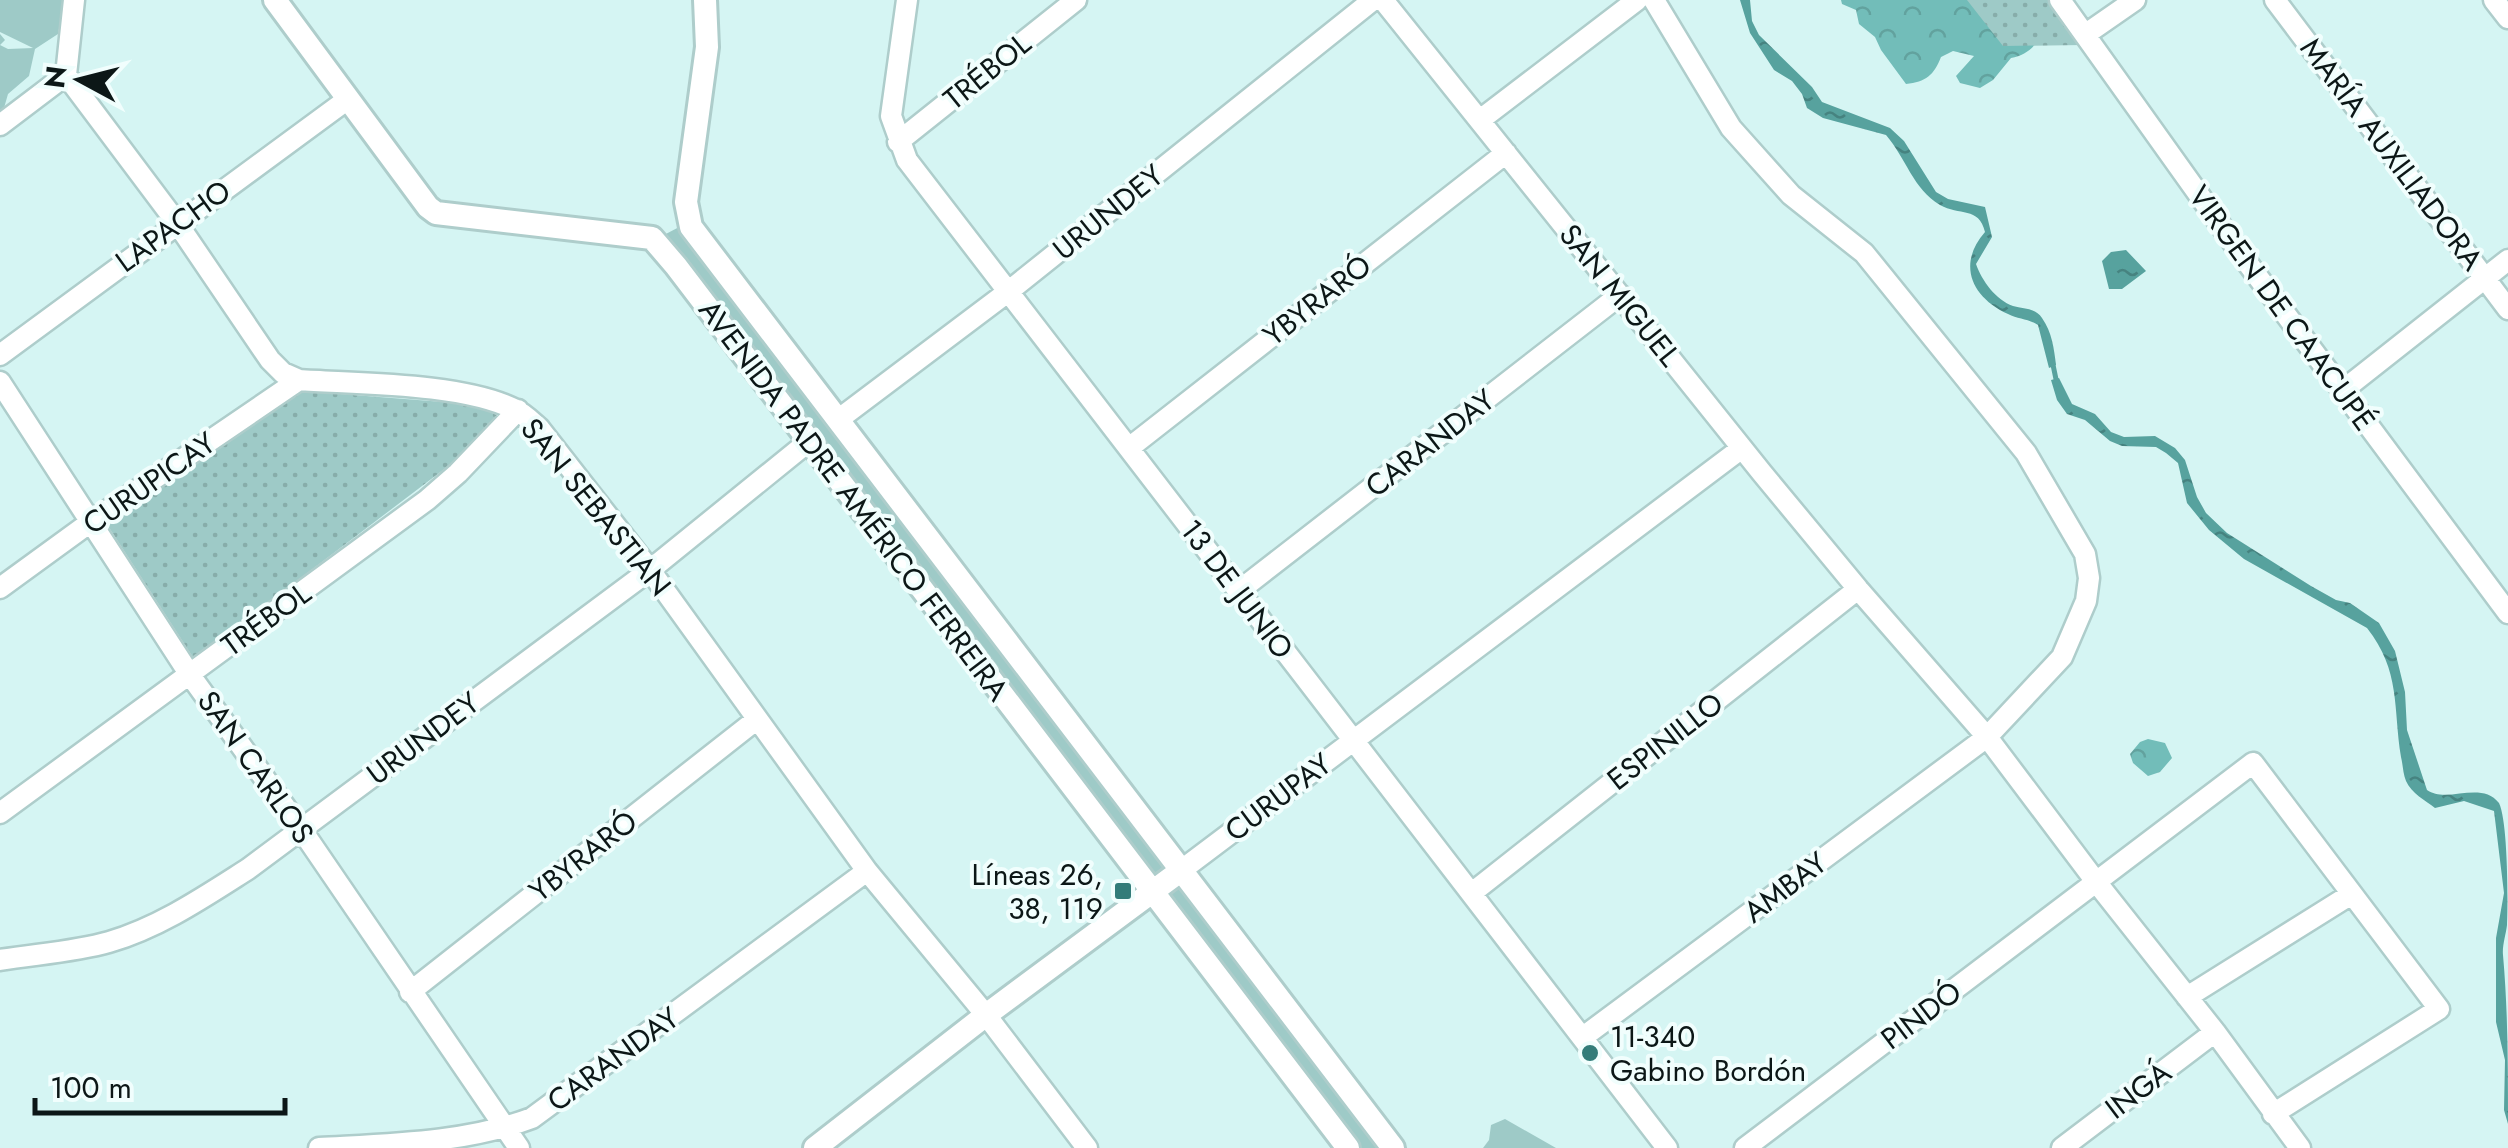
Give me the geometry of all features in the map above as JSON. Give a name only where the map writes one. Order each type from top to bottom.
[{"type":"street","points":[[74,0],[66,76],[177,223],[270,360],[283,373],[299,380]]},
{"type":"street","points":[[275,0],[436,213],[652,238],[673,227],[686,202],[707,47],[705,0]]},
{"type":"street","name":"13 DE JUNIO","points":[[906,0],[891,116],[907,160],[1667,1148]]},
{"type":"street","name":"TRÉBOL","points":[[898,142],[1076,0]]},
{"type":"street","name":"URUNDEY","points":[[839,420],[1008,291],[1372,0]]},
{"type":"street","name":"SAN MIGUEL","points":[[1384,0],[1858,590],[1987,736],[2300,1148]]},
{"type":"street","points":[[1480,120],[1637,0]]},
{"type":"street","name":"AMBAY","points":[[1583,1037],[1987,736],[2062,657],[2086,601],[2089,578],[2084,554],[2026,453],[1864,253],[1791,195],[1731,128],[1654,0]]},
{"type":"street","name":"VIRGEN DE CAACUPÉ","points":[[2060,0],[2342,391],[2508,613]]},
{"type":"street","points":[[2086,34],[2135,0]]},
{"type":"street","name":"MARÍA AUXILIADORA","points":[[2275,0],[2508,309]]},
{"type":"street","points":[[2494,0],[2508,18]]},
{"type":"street","points":[[0,125],[66,76]]},
{"type":"street","name":"LAPACHO","points":[[0,355],[348,99]]},
{"type":"street","name":"YBYRARÓ","points":[[1129,448],[1506,153]]},
{"type":"street","name":"AVENIDA PADRE AMÉRICO FERREIRA","points":[[686,202],[691,227],[1393,1148]]},
{"type":"street","name":"AVENIDA PADRE AMÉRICO FERREIRA","points":[[652,238],[1348,1148]]},
{"type":"street","points":[[2342,391],[2508,260]]},
{"type":"street","name":"CARANDAY","points":[[1240,590],[1620,296]]},
{"type":"street","name":"SAN SEBASTIAN","points":[[299,380],[458,392],[518,410],[539,428],[650,570],[867,871],[986,1015],[1087,1148]]},
{"type":"street","name":"CURUPICAY","points":[[0,588],[299,380]]},
{"type":"street","name":"SAN CARLOS","points":[[0,382],[190,675],[301,828],[519,1148]]},
{"type":"street","name":"TRÉBOL","points":[[0,812],[426,500],[458,473],[518,410]]},
{"type":"street","name":"URUNDEY","points":[[0,960],[103,944],[193,905],[650,570],[808,442]]},
{"type":"street","name":"CURUPAY","points":[[815,1148],[986,1015],[1742,448]]},
{"type":"street","name":"ESPINILLO","points":[[1472,892],[1858,590]]},
{"type":"street","name":"YBYRARÓ","points":[[410,992],[756,720]]},
{"type":"street","name":"PINDÓ","points":[[1744,1148],[2253,763],[2350,895]]},
{"type":"street","name":"CARANDAY","points":[[320,1148],[429,1140],[505,1127],[532,1118],[867,871]]},
{"type":"street","points":[[2187,997],[2350,895],[2439,1009],[2273,1114]]},
{"type":"street","name":"INGÁ","points":[[2062,1148],[2215,1032]]},
{"type":"shaded area","points":[[0,0],[64,0],[58,34],[35,49],[29,76],[8,94],[0,122],[0,45],[8,49],[33,48],[0,32]]},
{"type":"shaded area","points":[[1967,0],[2050,0],[2083,45],[2003,46]]},
{"type":"shaded area","points":[[683,225],[1171,865],[1162,886],[662,236]]},
{"type":"shaded area","points":[[302,391],[456,403],[497,415],[451,464],[194,659],[106,523]]},
{"type":"shaded area","points":[[1180,883],[1386,1148],[1331,1148],[1154,913],[1153,909]]},
{"type":"shaded area","points":[[1505,1119],[1556,1148],[1483,1148],[1489,1140],[1491,1125]]},
{"type":"green space","points":[[1841,0],[2056,0],[2035,44],[2011,58],[1993,80],[1980,88],[1960,83],[1956,76],[1974,56],[1953,51],[1941,57],[1928,76],[1906,84],[1875,37],[1859,24],[1856,10]]},
{"type":"green space","points":[[2148,739],[2165,743],[2172,758],[2160,772],[2148,776],[2133,763],[2130,754]]},
{"type":"water","points":[[1740,0],[1750,0],[1752,21],[1759,35],[1822,102],[1890,128],[1904,141],[1936,192],[1948,199],[1985,207],[1992,237],[1976,264],[1990,289],[2001,299],[2039,315],[2050,335],[2056,365],[2049,368],[2038,325],[1995,307],[1977,289],[1970,268],[1976,244],[1985,232],[1978,218],[1931,198],[1886,135],[1823,118],[1807,108],[1802,94],[1792,81],[1774,70],[1750,33]]},
{"type":"water","points":[[2126,250],[2146,271],[2122,289],[2109,289],[2102,261],[2111,252]]},
{"type":"water","points":[[2059,378],[2072,404],[2095,414],[2111,432],[2124,437],[2155,436],[2175,448],[2185,460],[2206,513],[2227,533],[2379,623],[2395,651],[2405,692],[2407,730],[2427,790],[2444,795],[2483,793],[2499,803],[2507,881],[2503,951],[2508,1124],[2504,1110],[2505,1060],[2496,1022],[2496,938],[2504,893],[2494,811],[2464,801],[2435,808],[2415,793],[2404,775],[2391,675],[2367,628],[2244,559],[2209,530],[2187,503],[2178,463],[2156,447],[2122,446],[2110,441],[2085,420],[2067,414],[2057,400],[2051,380]]},
{"type":"waterway","points":[[2052,360],[2057,384]]},
{"type":"place","name":"Líneas 26, 38, 119","points":[[1123,891]]},
{"type":"place","name":"11-340 Gabino Bordón","points":[[1590,1053]]}]
